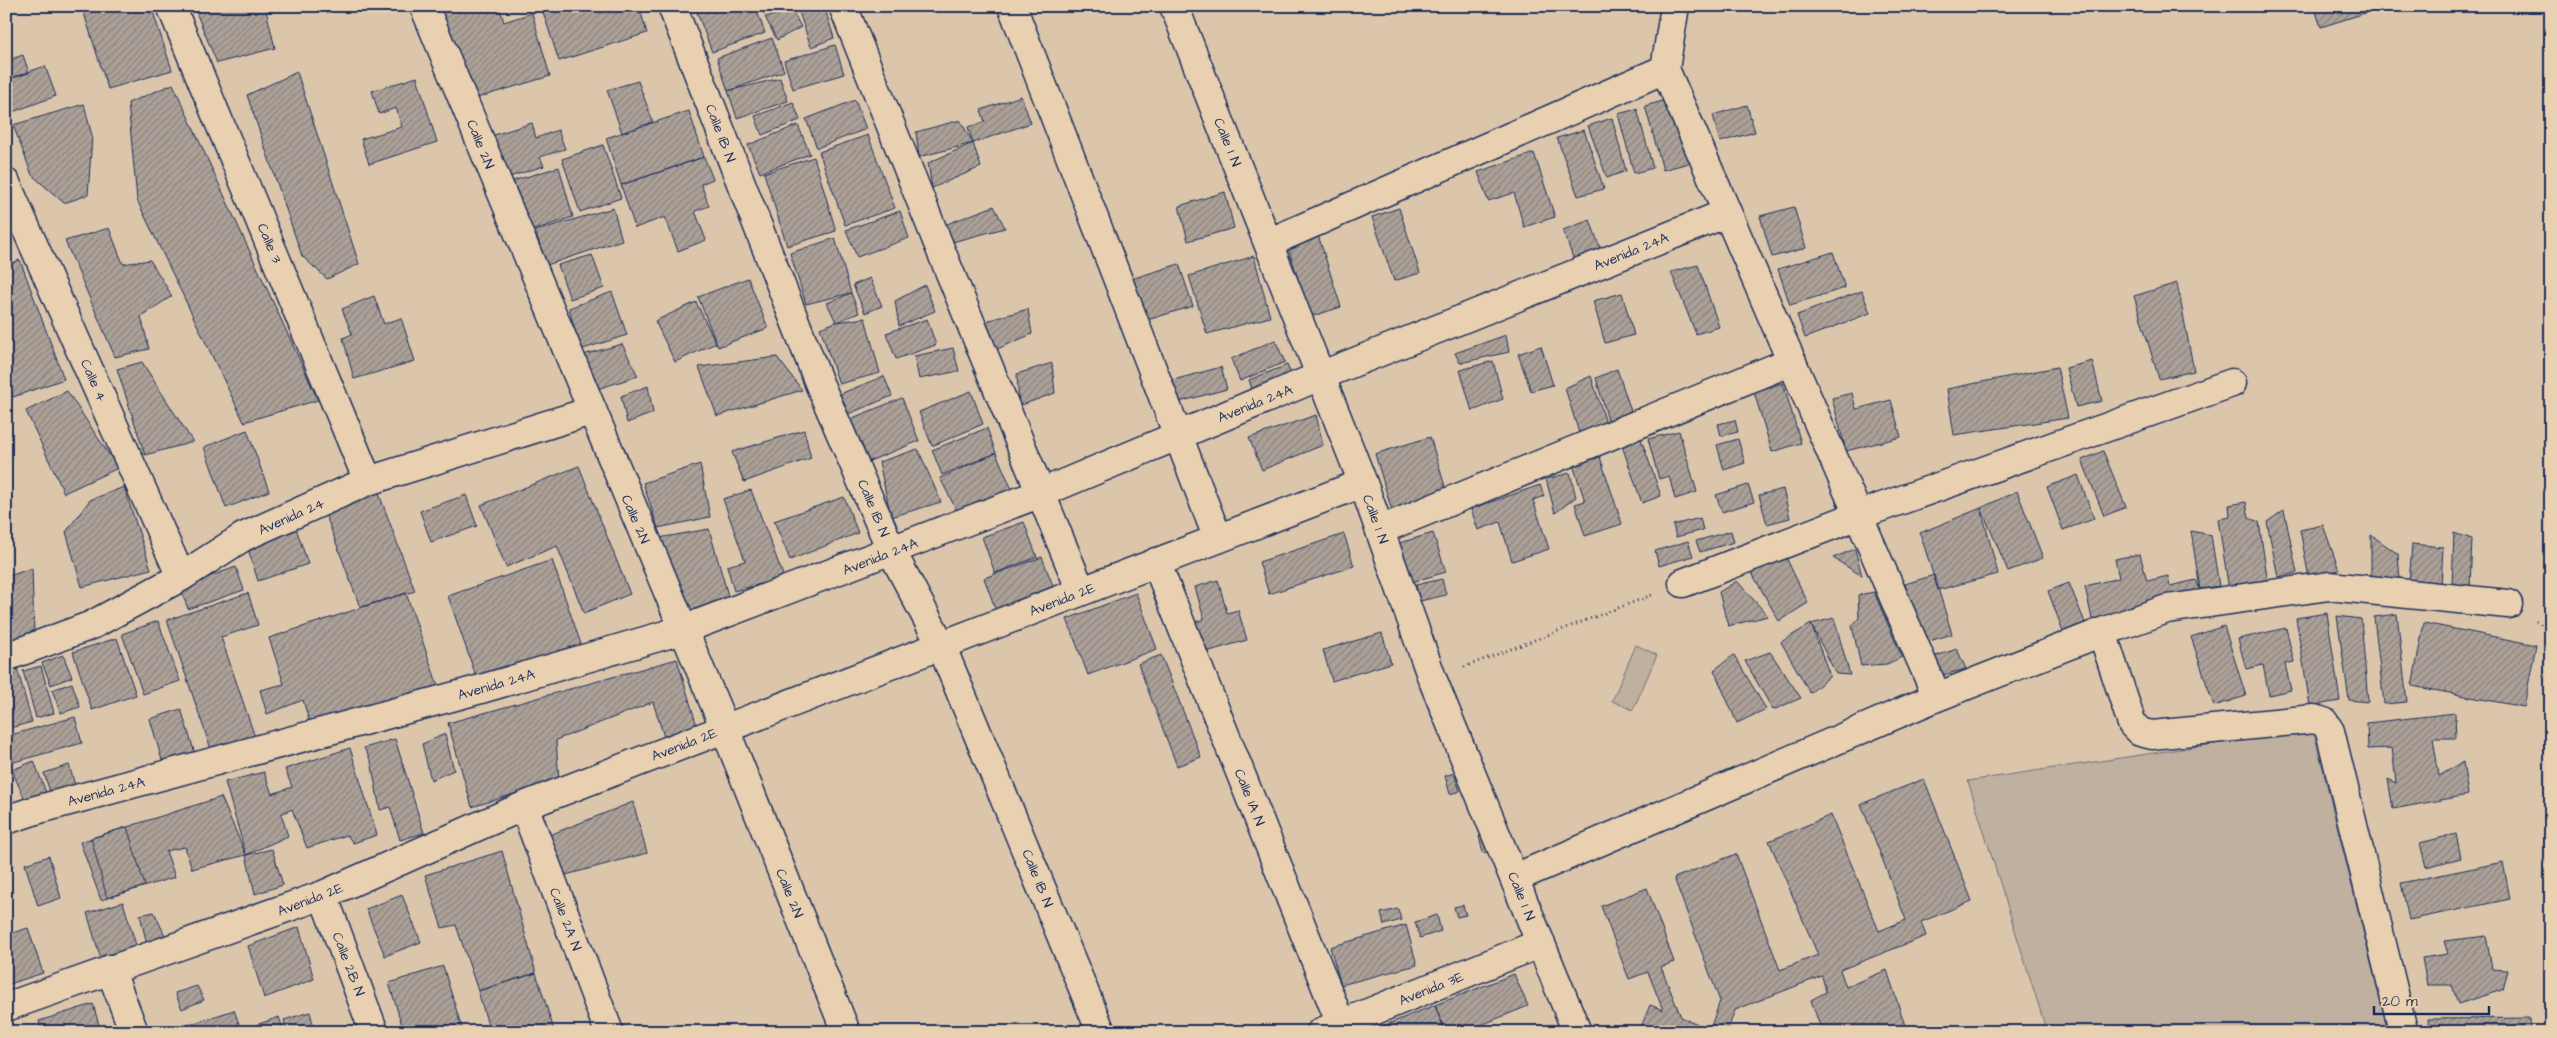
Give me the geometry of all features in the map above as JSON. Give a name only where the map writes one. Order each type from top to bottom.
[{"type":"street","name":"Calle 3","points":[[172,6],[368,481]]},
{"type":"street","name":"Calle 2N","points":[[424,6],[724,729],[846,1032]]},
{"type":"street","name":"Calle 1B N","points":[[672,6],[819,384],[892,552],[941,645],[1101,1032]]},
{"type":"street","points":[[843,6],[1081,592]]},
{"type":"street","points":[[1012,6],[1218,539]]},
{"type":"street","name":"Calle 1 N","points":[[1174,6],[1363,483],[1432,678],[1577,1032]]},
{"type":"street","points":[[1675,6],[1665,69],[1937,697]]},
{"type":"street","points":[[1268,243],[1665,69]]},
{"type":"street","name":"Calle 4","points":[[6,182],[181,577]]},
{"type":"street","name":"Avenida 24A","points":[[6,820],[36,810],[480,689],[682,630],[892,552],[1040,493],[1320,376],[1727,213]]},
{"type":"street","points":[[1380,530],[1792,361]]},
{"type":"street","points":[[1683,583],[1859,515],[2232,383]]},
{"type":"street","name":"Avenida 24","points":[[6,657],[92,625],[181,577],[243,538],[368,481],[591,411]]},
{"type":"street","name":"Avenida 2E","points":[[6,1007],[323,895],[524,806],[1363,483]]},
{"type":"street","name":"Calle 1A N","points":[[1156,562],[1335,1029]]},
{"type":"street","points":[[1515,878],[1937,697],[2102,632],[2167,609],[2329,586],[2508,604]]},
{"type":"street","points":[[2102,632],[2132,724],[2140,732],[2152,735],[2314,719],[2324,722],[2330,731],[2403,1030]]},
{"type":"street","name":"Calle 2A N","points":[[524,806],[609,1032]]},
{"type":"street","name":"Calle 2B N","points":[[323,895],[374,1032]]},
{"type":"street","name":"Avenida 3E","points":[[1335,1029],[1541,943]]},
{"type":"street","points":[[110,969],[134,1032]]},
{"type":"path","points":[[1432,678],[1683,583]]},
{"type":"path","points":[[2546,627],[2551,630]]},
{"type":"shaded area","points":[[1636,645],[1657,655],[1633,710],[1612,701]]},
{"type":"shaded area","points":[[2313,729],[2388,1032],[2047,1032],[1968,781]]},
{"type":"building","points":[[151,6],[172,70],[108,89],[82,7]]},
{"type":"building","points":[[212,6],[265,6],[275,48],[217,63],[196,12]]},
{"type":"building","points":[[438,6],[499,6],[504,22],[532,13],[550,76],[467,101]]},
{"type":"building","points":[[541,6],[639,6],[647,33],[559,61]]},
{"type":"building","points":[[755,6],[765,33],[712,52],[695,7]]},
{"type":"building","points":[[762,6],[791,6],[791,8],[764,14]]},
{"type":"building","points":[[797,6],[824,6],[834,38],[811,47]]},
{"type":"building","points":[[2314,6],[2387,6],[2321,27]]},
{"type":"building","points":[[793,12],[801,27],[777,40],[765,17]]},
{"type":"building","points":[[772,38],[784,71],[728,91],[717,58]]},
{"type":"building","points":[[835,45],[844,74],[793,89],[784,61]]},
{"type":"building","points":[[23,55],[29,73],[6,80],[6,61]]},
{"type":"building","points":[[45,66],[56,96],[7,114],[6,80]]},
{"type":"building","points":[[297,72],[359,264],[327,279],[302,256],[247,95]]},
{"type":"building","points":[[417,77],[437,142],[369,164],[361,139],[402,127],[396,108],[379,114],[372,91]]},
{"type":"building","points":[[780,78],[788,101],[737,118],[728,91]]},
{"type":"building","points":[[638,81],[653,122],[622,133],[607,90]]},
{"type":"building","points":[[173,84],[318,400],[244,422],[137,200],[128,103]]},
{"type":"building","points":[[1021,96],[1031,123],[973,143],[968,127],[985,122],[981,110]]},
{"type":"building","points":[[1673,98],[1692,162],[1663,170],[1645,106]]},
{"type":"building","points":[[855,100],[866,129],[817,148],[806,119]]},
{"type":"building","points":[[793,102],[800,120],[762,135],[755,116]]},
{"type":"building","points":[[84,104],[92,136],[88,195],[64,203],[32,175],[13,125]]},
{"type":"building","points":[[1747,105],[1755,132],[1720,142],[1713,115]]},
{"type":"building","points":[[1637,109],[1653,168],[1634,173],[1618,114]]},
{"type":"building","points":[[689,111],[704,157],[621,185],[606,138]]},
{"type":"building","points":[[1612,118],[1626,171],[1607,178],[1588,126]]},
{"type":"building","points":[[960,120],[973,143],[919,157],[916,132]]},
{"type":"building","points":[[532,123],[536,138],[558,130],[565,149],[540,157],[544,166],[506,178],[491,136]]},
{"type":"building","points":[[798,125],[810,154],[760,173],[748,145]]},
{"type":"building","points":[[1584,130],[1604,189],[1578,196],[1557,138]]},
{"type":"building","points":[[868,135],[895,208],[845,225],[819,152]]},
{"type":"building","points":[[973,143],[981,167],[932,188],[928,163]]},
{"type":"building","points":[[603,145],[621,198],[580,212],[562,159]]},
{"type":"building","points":[[1534,153],[1555,217],[1524,227],[1514,193],[1488,201],[1478,172]]},
{"type":"building","points":[[704,157],[713,179],[701,184],[709,206],[695,211],[706,240],[678,251],[665,217],[635,228],[621,185]]},
{"type":"building","points":[[814,157],[836,231],[787,246],[764,173]]},
{"type":"building","points":[[559,167],[573,217],[522,234],[506,183]]},
{"type":"building","points":[[1225,192],[1234,228],[1188,241],[1179,206]]},
{"type":"building","points":[[994,206],[1005,228],[941,245],[947,224]]},
{"type":"building","points":[[1794,207],[1806,248],[1772,257],[1760,216]]},
{"type":"building","points":[[613,208],[622,240],[547,265],[535,231]]},
{"type":"building","points":[[1399,208],[1420,273],[1394,281],[1372,217]]},
{"type":"building","points":[[900,211],[909,238],[857,257],[846,230]]},
{"type":"building","points":[[1590,220],[1604,259],[1577,269],[1563,230]]},
{"type":"building","points":[[109,228],[123,264],[150,260],[172,296],[141,316],[149,349],[115,357],[65,241]]},
{"type":"building","points":[[1318,235],[1341,307],[1310,317],[1288,247]]},
{"type":"building","points":[[835,238],[851,293],[806,304],[790,253]]},
{"type":"building","points":[[1833,252],[1845,288],[1790,305],[1778,269]]},
{"type":"building","points":[[592,255],[604,288],[570,299],[558,265]]},
{"type":"building","points":[[1254,256],[1270,317],[1207,334],[1189,276]]},
{"type":"building","points":[[20,260],[64,379],[13,397],[6,378],[6,265]]},
{"type":"building","points":[[1179,264],[1193,306],[1141,322],[1128,280]]},
{"type":"building","points":[[1698,265],[1719,327],[1696,334],[1671,272]]},
{"type":"building","points":[[748,278],[768,328],[718,347],[698,297]]},
{"type":"building","points":[[870,278],[882,306],[865,313],[853,285]]},
{"type":"building","points":[[2177,283],[2194,371],[2159,379],[2134,296]]},
{"type":"building","points":[[925,285],[935,311],[899,326],[895,301]]},
{"type":"building","points":[[1862,291],[1870,313],[1805,338],[1797,315]]},
{"type":"building","points":[[612,292],[627,335],[580,350],[569,308]]},
{"type":"building","points":[[851,293],[859,313],[836,322],[827,303]]},
{"type":"building","points":[[1622,293],[1634,335],[1605,343],[1593,301]]},
{"type":"building","points":[[374,296],[384,324],[401,318],[415,361],[354,379],[343,338],[352,334],[342,309]]},
{"type":"building","points":[[696,302],[716,343],[675,362],[655,321]]},
{"type":"building","points":[[1028,309],[1032,334],[995,350],[986,321]]},
{"type":"building","points":[[865,318],[880,373],[839,384],[820,328],[836,322]]},
{"type":"building","points":[[927,319],[936,345],[896,359],[886,333]]},
{"type":"building","points":[[1506,335],[1509,352],[1460,363],[1455,353]]},
{"type":"building","points":[[1275,340],[1285,362],[1240,381],[1231,359]]},
{"type":"building","points":[[622,344],[638,376],[594,390],[576,357]]},
{"type":"building","points":[[1541,346],[1553,385],[1531,391],[1518,354]]},
{"type":"building","points":[[953,348],[959,371],[919,379],[914,356]]},
{"type":"building","points":[[777,357],[802,390],[717,416],[699,367]]},
{"type":"building","points":[[1493,361],[1503,399],[1472,411],[1460,370]]},
{"type":"building","points":[[2092,361],[2102,401],[2076,407],[2066,368]]},
{"type":"building","points":[[142,362],[193,442],[145,455],[117,369]]},
{"type":"building","points":[[1052,363],[1055,393],[1019,406],[1017,374]]},
{"type":"building","points":[[1287,365],[1294,381],[1255,397],[1249,380]]},
{"type":"building","points":[[1221,367],[1227,389],[1172,404],[1166,382]]},
{"type":"building","points":[[2057,367],[2068,418],[1954,435],[1947,389]]},
{"type":"building","points":[[1617,369],[1631,411],[1608,420],[1596,378]]},
{"type":"building","points":[[884,376],[892,396],[848,414],[840,394]]},
{"type":"building","points":[[1591,376],[1607,426],[1579,433],[1565,388]]},
{"type":"building","points":[[1783,383],[1801,443],[1772,452],[1754,392]]},
{"type":"building","points":[[648,386],[653,413],[627,423],[621,396]]},
{"type":"building","points":[[67,391],[118,468],[64,493],[26,411]]},
{"type":"building","points":[[971,391],[983,424],[932,446],[919,412]]},
{"type":"building","points":[[1852,393],[1856,409],[1891,400],[1901,437],[1846,451],[1832,398]]},
{"type":"building","points":[[902,398],[919,441],[867,462],[850,419]]},
{"type":"building","points":[[1316,415],[1323,445],[1262,470],[1249,438]]},
{"type":"building","points":[[1735,420],[1738,432],[1721,436],[1718,424]]},
{"type":"building","points":[[987,428],[996,453],[942,475],[932,450]]},
{"type":"building","points":[[247,430],[269,491],[226,508],[204,447]]},
{"type":"building","points":[[804,430],[811,458],[744,482],[732,452]]},
{"type":"building","points":[[1679,431],[1697,492],[1675,499],[1669,476],[1659,479],[1648,439]]},
{"type":"building","points":[[1640,436],[1661,496],[1642,503],[1621,443]]},
{"type":"building","points":[[1430,437],[1447,493],[1392,511],[1375,454]]},
{"type":"building","points":[[1738,439],[1745,463],[1724,470],[1717,445]]},
{"type":"building","points":[[918,449],[941,502],[891,517],[879,462]]},
{"type":"building","points":[[2103,451],[2126,507],[2104,516],[2082,460]]},
{"type":"building","points":[[996,453],[1014,494],[960,517],[940,478]]},
{"type":"building","points":[[1600,457],[1622,524],[1585,536],[1575,504],[1585,501],[1573,465]]},
{"type":"building","points":[[700,464],[710,517],[658,528],[643,483]]},
{"type":"building","points":[[579,466],[630,594],[584,613],[557,546],[506,567],[481,505]]},
{"type":"building","points":[[1570,473],[1576,497],[1555,513],[1546,479]]},
{"type":"building","points":[[2078,475],[2094,519],[2063,530],[2047,487]]},
{"type":"building","points":[[1540,485],[1544,496],[1533,500],[1549,549],[1512,561],[1500,522],[1478,530],[1471,509]]},
{"type":"building","points":[[1748,485],[1754,502],[1722,512],[1716,495]]},
{"type":"building","points":[[124,487],[151,569],[82,587],[66,532],[90,500]]},
{"type":"building","points":[[1783,489],[1790,518],[1767,524],[1759,495]]},
{"type":"building","points":[[751,490],[784,578],[734,591],[727,566],[745,561],[723,499]]},
{"type":"building","points":[[378,491],[415,591],[360,607],[325,513]]},
{"type":"building","points":[[2017,491],[2043,558],[2008,571],[1981,508]]},
{"type":"building","points":[[466,495],[477,526],[431,542],[420,511]]},
{"type":"building","points":[[844,497],[858,533],[790,560],[774,521]]},
{"type":"building","points":[[2246,502],[2249,518],[2259,522],[2268,584],[2229,590],[2218,519],[2230,517],[2229,505]]},
{"type":"building","points":[[1981,508],[1998,574],[1938,590],[1920,533]]},
{"type":"building","points":[[2284,510],[2297,573],[2278,577],[2267,522]]},
{"type":"building","points":[[1700,518],[1703,530],[1676,537],[1673,525]]},
{"type":"building","points":[[1024,522],[1037,557],[995,573],[982,537]]},
{"type":"building","points":[[295,525],[308,564],[258,581],[246,542]]},
{"type":"building","points":[[2323,525],[2339,570],[2309,578],[2300,530]]},
{"type":"building","points":[[709,529],[729,599],[687,612],[659,538]]},
{"type":"building","points":[[1731,531],[1734,542],[1700,552],[1696,541]]},
{"type":"building","points":[[2191,531],[2211,535],[2219,586],[2200,589]]},
{"type":"building","points":[[1433,533],[1446,572],[1412,582],[1399,543]]},
{"type":"building","points":[[2454,533],[2472,539],[2470,586],[2452,586]]},
{"type":"building","points":[[1344,534],[1354,566],[1269,594],[1259,562]]},
{"type":"building","points":[[2371,535],[2398,554],[2400,581],[2371,575]]},
{"type":"building","points":[[1688,541],[1693,556],[1659,566],[1655,551]]},
{"type":"building","points":[[2412,544],[2443,547],[2441,587],[2409,585]]},
{"type":"building","points":[[1781,547],[1808,603],[1779,621],[1749,568]]},
{"type":"building","points":[[1855,549],[1862,576],[1833,558]]},
{"type":"building","points":[[2140,554],[2147,581],[2168,576],[2170,586],[2196,580],[2200,589],[2201,601],[2093,624],[2085,586],[2119,578],[2115,559]]},
{"type":"building","points":[[1042,557],[1055,591],[997,613],[984,578]]},
{"type":"building","points":[[552,560],[582,647],[478,682],[448,596]]},
{"type":"building","points":[[236,567],[244,590],[188,609],[180,587]]},
{"type":"building","points":[[32,568],[34,635],[6,643],[6,577]]},
{"type":"building","points":[[1934,575],[1952,634],[1923,643],[1905,584]]},
{"type":"building","points":[[1442,579],[1446,595],[1420,601],[1416,585]]},
{"type":"building","points":[[1218,580],[1227,613],[1238,610],[1247,640],[1203,653],[1193,623],[1204,619],[1195,587]]},
{"type":"building","points":[[1737,581],[1768,616],[1728,626],[1719,592]]},
{"type":"building","points":[[2069,583],[2086,625],[2064,634],[2048,591]]},
{"type":"building","points":[[1874,592],[1902,657],[1887,664],[1861,666],[1852,626],[1859,618],[1858,595]]},
{"type":"building","points":[[248,593],[258,625],[221,637],[258,746],[215,761],[167,620]]},
{"type":"building","points":[[406,593],[439,689],[312,731],[303,700],[267,714],[260,690],[284,684],[269,638]]},
{"type":"building","points":[[1136,593],[1157,649],[1088,675],[1067,619]]},
{"type":"building","points":[[2327,613],[2340,701],[2310,706],[2296,618]]},
{"type":"building","points":[[2397,614],[2407,702],[2384,704],[2374,617]]},
{"type":"building","points":[[2337,616],[2361,619],[2368,702],[2349,700]]},
{"type":"building","points":[[1834,618],[1850,675],[1836,674],[1811,624]]},
{"type":"building","points":[[158,621],[180,681],[143,694],[122,634]]},
{"type":"building","points":[[2424,623],[2536,645],[2524,707],[2412,686]]},
{"type":"building","points":[[1811,624],[1830,676],[1810,693],[1781,642]]},
{"type":"building","points":[[2224,626],[2246,696],[2214,706],[2191,637]]},
{"type":"building","points":[[2286,628],[2294,662],[2285,664],[2291,690],[2269,695],[2263,665],[2246,669],[2238,639]]},
{"type":"building","points":[[1382,633],[1391,663],[1332,681],[1323,650]]},
{"type":"building","points":[[117,638],[136,695],[92,710],[73,652]]},
{"type":"building","points":[[1957,649],[1966,669],[1939,676],[1933,657]]},
{"type":"building","points":[[1770,652],[1801,698],[1773,710],[1745,661]]},
{"type":"building","points":[[63,655],[72,677],[51,685],[42,663]]},
{"type":"building","points":[[1161,655],[1201,757],[1177,766],[1138,664]]},
{"type":"building","points":[[1734,655],[1766,709],[1737,723],[1714,670]]},
{"type":"building","points":[[677,659],[699,733],[666,743],[653,702],[556,740],[559,780],[472,807],[448,723]]},
{"type":"building","points":[[41,666],[54,713],[36,718],[23,671]]},
{"type":"building","points":[[17,668],[32,722],[6,729],[6,672]]},
{"type":"building","points":[[72,683],[80,707],[61,713],[52,690]]},
{"type":"building","points":[[181,709],[198,763],[166,774],[150,719]]},
{"type":"building","points":[[2455,713],[2456,738],[2433,738],[2439,776],[2463,762],[2468,795],[2393,809],[2388,779],[2396,783],[2392,748],[2368,749],[2367,723]]},
{"type":"building","points":[[75,717],[82,743],[14,762],[7,736]]},
{"type":"building","points":[[445,734],[454,770],[431,780],[422,744]]},
{"type":"building","points":[[395,739],[424,833],[400,840],[390,807],[380,810],[371,761],[364,748]]},
{"type":"building","points":[[350,748],[377,835],[353,843],[347,835],[307,848],[292,809],[281,814],[288,836],[246,855],[225,782],[264,772],[272,794],[292,787],[285,769]]},
{"type":"building","points":[[34,761],[47,795],[26,803],[12,770]]},
{"type":"building","points":[[69,765],[75,785],[50,792],[44,773]]},
{"type":"building","points":[[1454,773],[1460,791],[1450,794],[1445,776]]},
{"type":"building","points":[[1924,779],[1972,901],[1921,922],[1926,936],[1840,970],[1846,987],[1887,970],[1907,1032],[1822,1032],[1811,1000],[1826,992],[1822,976],[1735,1010],[1727,1032],[1639,1032],[1650,1005],[1663,1010],[1648,972],[1629,979],[1601,906],[1647,888],[1674,962],[1661,967],[1681,1017],[1710,1029],[1720,1001],[1674,878],[1736,854],[1780,970],[1818,955],[1769,841],[1831,815],[1879,931],[1906,920],[1861,804]]},
{"type":"building","points":[[221,797],[246,855],[192,869],[185,847],[166,851],[175,877],[101,900],[80,842]]},
{"type":"building","points":[[633,802],[647,853],[562,876],[547,836]]},
{"type":"building","points":[[127,827],[145,886],[107,898],[91,838]]},
{"type":"building","points":[[2456,834],[2461,858],[2426,867],[2420,843]]},
{"type":"building","points":[[1489,835],[1492,851],[1483,853],[1479,836]]},
{"type":"building","points":[[272,849],[283,885],[255,894],[246,855]]},
{"type":"building","points":[[502,851],[536,973],[478,991],[456,925],[442,928],[425,875]]},
{"type":"building","points":[[49,856],[61,898],[38,906],[25,864]]},
{"type":"building","points":[[2503,862],[2510,899],[2409,920],[2401,883]]},
{"type":"building","points":[[402,895],[421,942],[385,956],[366,909]]},
{"type":"building","points":[[123,902],[139,955],[103,966],[87,913]]},
{"type":"building","points":[[1463,905],[1466,915],[1457,917],[1454,907]]},
{"type":"building","points":[[1398,909],[1401,920],[1384,925],[1381,913]]},
{"type":"building","points":[[154,912],[170,946],[149,953],[140,915]]},
{"type":"building","points":[[1437,915],[1441,931],[1420,938],[1415,922]]},
{"type":"building","points":[[1406,925],[1417,965],[1341,985],[1330,947]]},
{"type":"building","points":[[299,927],[314,979],[264,998],[248,946]]},
{"type":"building","points":[[28,928],[43,973],[6,985],[6,935]]},
{"type":"building","points":[[2486,936],[2492,969],[2508,970],[2503,990],[2458,1004],[2452,985],[2427,985],[2422,958],[2448,954],[2444,941]]},
{"type":"building","points":[[443,966],[463,1032],[404,1032],[389,983]]},
{"type":"building","points":[[536,973],[554,1030],[490,1032],[478,991]]},
{"type":"building","points":[[1514,974],[1528,1006],[1464,1032],[1445,1032],[1435,1005]]},
{"type":"building","points":[[197,986],[204,1000],[182,1009],[175,993]]},
{"type":"building","points":[[93,1004],[101,1032],[42,1032],[39,1021]]},
{"type":"building","points":[[1435,1005],[1445,1032],[1368,1032]]},
{"type":"building","points":[[234,1010],[242,1032],[166,1032]]},
{"type":"building","points":[[310,1012],[315,1032],[287,1032],[284,1020]]},
{"type":"building","points":[[279,1017],[284,1032],[258,1032],[256,1025]]},
{"type":"building","points":[[2529,1018],[2530,1032],[2429,1032],[2428,1019]]}]
